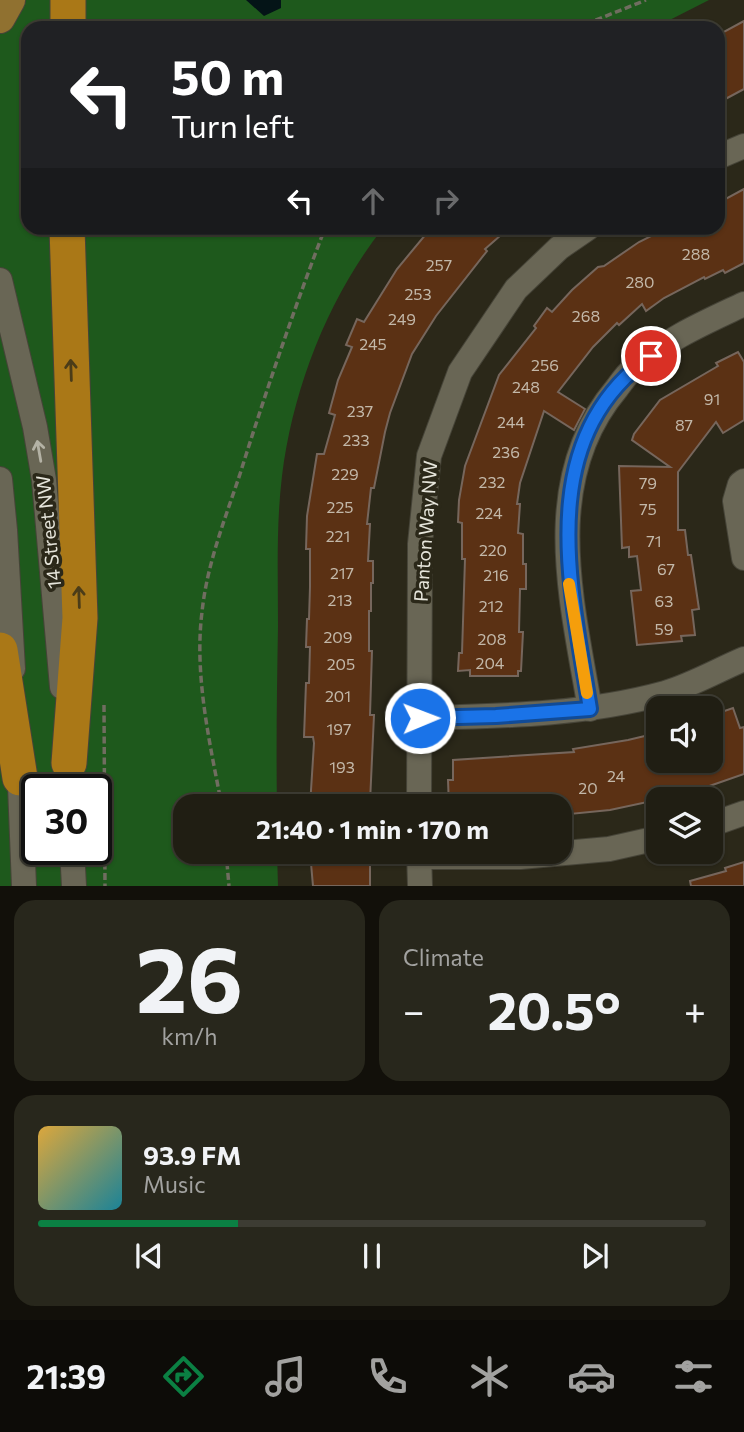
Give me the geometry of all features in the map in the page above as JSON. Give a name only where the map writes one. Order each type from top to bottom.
[{"type":"highway","points":[[68,0],[68,21]]},
{"type":"highway","points":[[67,235],[80,618],[69,774]]},
{"type":"highway","points":[[0,650],[20,778]]},
{"type":"main road","points":[[0,18],[10,0]]},
{"type":"street","points":[[725,154],[744,146]]},
{"type":"street","name":"Panton Way NW","points":[[419,794],[420,544],[429,456],[460,372],[516,289],[559,248],[577,235]]},
{"type":"street","name":"14 Street NW","points":[[0,280],[35,428],[44,480],[69,774]]},
{"type":"street","points":[[590,709],[569,581],[567,510],[578,454],[599,410],[634,368],[684,332],[744,304]]},
{"type":"street","points":[[0,479],[20,778],[24,886]]},
{"type":"street","points":[[744,481],[740,484],[734,501],[744,558]]},
{"type":"street","points":[[420,718],[590,709],[667,692],[744,659]]},
{"type":"street","points":[[723,820],[744,813]]},
{"type":"street","points":[[572,853],[609,849],[646,841]]},
{"type":"street","points":[[419,864],[420,886]]},
{"type":"street","points":[[73,865],[74,886]]},
{"type":"path","points":[[594,21],[646,0]]},
{"type":"path","points":[[219,794],[207,731],[201,671],[201,612],[213,555],[268,384],[322,235]]},
{"type":"path","points":[[227,864],[229,886]]},
{"type":"green space","points":[[0,0],[709,0],[668,21],[21,21],[21,235],[378,235],[346,284],[316,345],[304,377],[287,443],[278,532],[277,794],[173,794],[173,864],[277,864],[278,886],[0,886]]},
{"type":"shaded area","points":[[246,0],[281,0],[281,8],[264,16]]},
{"type":"building","points":[[744,21],[744,89],[725,99],[725,31]]},
{"type":"building","points":[[744,189],[744,263],[725,273],[723,270],[705,279],[704,277],[664,298],[646,311],[642,304],[619,325],[617,323],[593,347],[558,392],[585,409],[574,430],[544,411],[520,483],[517,504],[520,504],[518,533],[523,534],[523,564],[526,564],[526,589],[520,589],[519,632],[523,632],[521,671],[518,671],[518,676],[470,676],[470,670],[458,671],[459,653],[462,653],[465,559],[462,559],[462,523],[458,522],[459,500],[465,466],[499,375],[536,328],[534,326],[547,308],[552,312],[598,267],[604,266],[653,235],[725,235],[725,199]]},
{"type":"building","points":[[425,235],[501,235],[485,249],[487,251],[436,316],[412,354],[390,413],[374,488],[371,488],[367,524],[370,524],[368,561],[373,561],[369,611],[369,651],[372,651],[370,715],[374,715],[370,794],[311,794],[314,743],[313,737],[304,737],[310,647],[306,647],[310,587],[310,549],[306,549],[307,516],[317,454],[324,454],[335,415],[329,413],[338,380],[352,347],[346,345],[357,319],[364,322],[397,269]]},
{"type":"building","points":[[738,352],[744,362],[744,420],[723,433],[716,422],[678,472],[678,530],[685,530],[699,609],[692,610],[695,635],[681,636],[682,641],[637,645],[631,591],[641,590],[637,556],[629,557],[629,547],[622,548],[619,466],[670,467],[632,440],[634,434],[660,400],[718,366],[716,363]]},
{"type":"building","points":[[733,708],[740,728],[744,727],[744,774],[707,787],[646,787],[646,802],[572,814],[572,794],[449,794],[448,780],[453,780],[453,760],[574,752],[573,749],[646,736],[646,773],[723,773],[723,711]]},
{"type":"building","points":[[744,862],[744,886],[691,886],[690,881],[726,871],[725,868]]},
{"type":"building","points":[[311,864],[370,864],[370,886],[313,886]]},
{"type":"slow traffic","points":[[569,584],[587,693]]},
{"type":"route","points":[[420,718],[590,709],[569,581],[567,510],[578,454],[599,410],[634,368],[651,356]]}]
